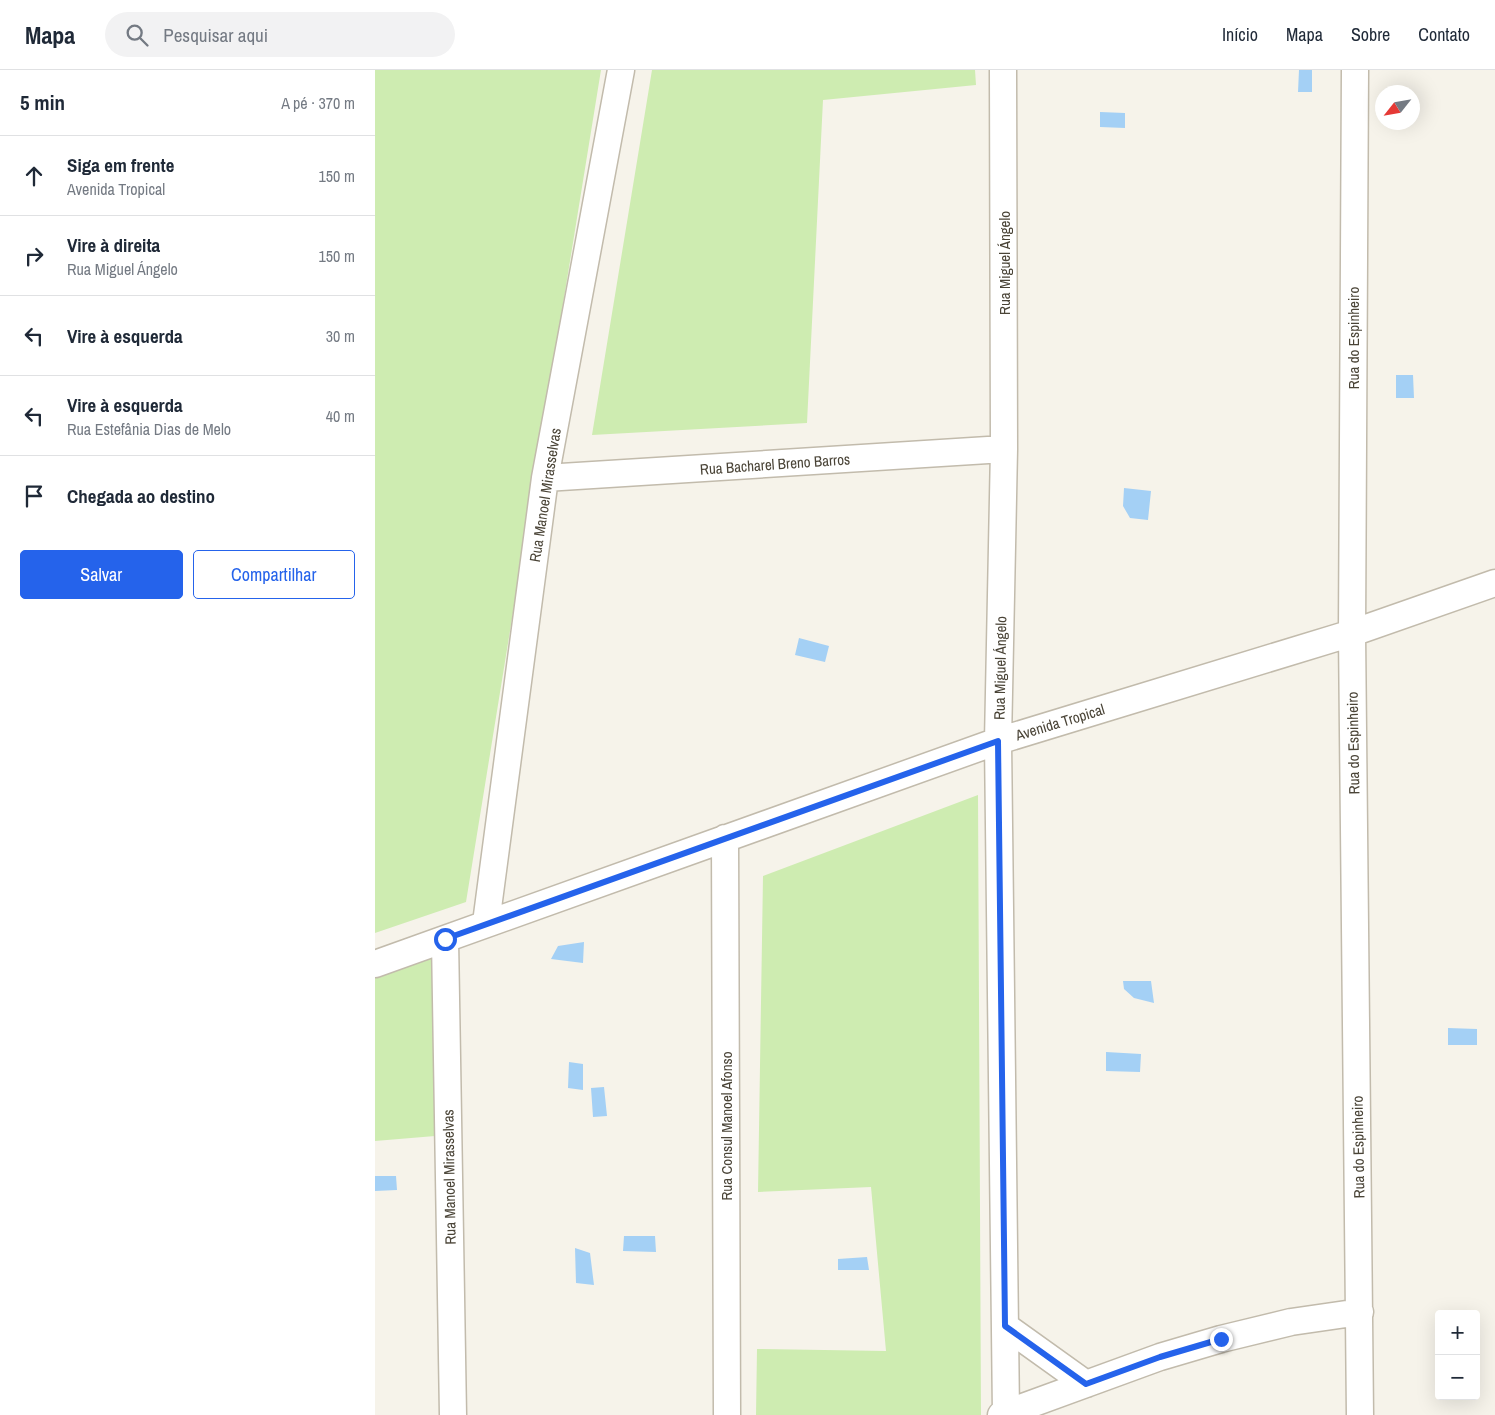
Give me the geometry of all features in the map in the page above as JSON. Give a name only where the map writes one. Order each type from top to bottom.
[{"type":"street","name":"Rua Manoel Mirasselvas","points":[[486,924],[545,478],[621,70]]},
{"type":"street","name":"Rua Miguel Ángelo","points":[[1003,70],[1004,449],[998,741],[1005,1326],[1004,1414]]},
{"type":"street","name":"Rua do Espinheiro","points":[[1355,70],[1352,633],[1360,1415]]},
{"type":"street","name":"Rua Bacharel Breno Barros","points":[[545,478],[1004,449]]},
{"type":"street","name":"Avenida Tropical","points":[[375,964],[998,741],[1352,633],[1495,584]]},
{"type":"street","name":"Rua Consul Manoel Afonso","points":[[725,838],[727,1415]]},
{"type":"street","name":"Rua Manoel Mirasselvas","points":[[445,939],[453,1415]]},
{"type":"street","points":[[1004,1414],[1160,1357],[1221,1339],[1291,1322],[1360,1312]]},
{"type":"street","points":[[1005,1326],[1086,1384]]},
{"type":"green space","points":[[375,70],[601,70],[466,902],[375,933]]},
{"type":"green space","points":[[652,70],[975,70],[976,85],[823,100],[807,423],[592,435]]},
{"type":"green space","points":[[978,795],[981,1415],[756,1415],[757,1349],[886,1351],[871,1187],[758,1192],[763,876]]},
{"type":"green space","points":[[435,945],[435,1136],[375,1141],[375,972]]},
{"type":"water","points":[[1299,70],[1312,70],[1312,92],[1298,92]]},
{"type":"water","points":[[1100,112],[1125,113],[1125,128],[1100,127]]},
{"type":"water","points":[[1396,375],[1413,375],[1414,398],[1396,398]]},
{"type":"water","points":[[1124,488],[1151,491],[1148,520],[1130,518],[1123,506]]},
{"type":"water","points":[[799,638],[829,646],[825,662],[795,655]]},
{"type":"water","points":[[584,942],[583,963],[551,959],[558,946]]},
{"type":"water","points":[[1123,981],[1151,981],[1154,1003],[1134,998],[1124,989]]},
{"type":"water","points":[[1448,1028],[1477,1029],[1477,1045],[1448,1045]]},
{"type":"water","points":[[1106,1052],[1141,1054],[1140,1072],[1106,1071]]},
{"type":"water","points":[[569,1062],[583,1064],[583,1090],[568,1088]]},
{"type":"water","points":[[604,1087],[607,1116],[593,1117],[591,1088]]},
{"type":"water","points":[[375,1176],[396,1176],[397,1190],[375,1191]]},
{"type":"water","points":[[624,1236],[655,1236],[656,1252],[623,1251]]},
{"type":"water","points":[[575,1248],[590,1253],[594,1285],[576,1283]]},
{"type":"water","points":[[867,1257],[869,1270],[838,1270],[838,1259]]},
{"type":"route","points":[[445,939],[998,741],[1001,821],[1005,1326],[1086,1384],[1160,1357],[1221,1339]]}]
